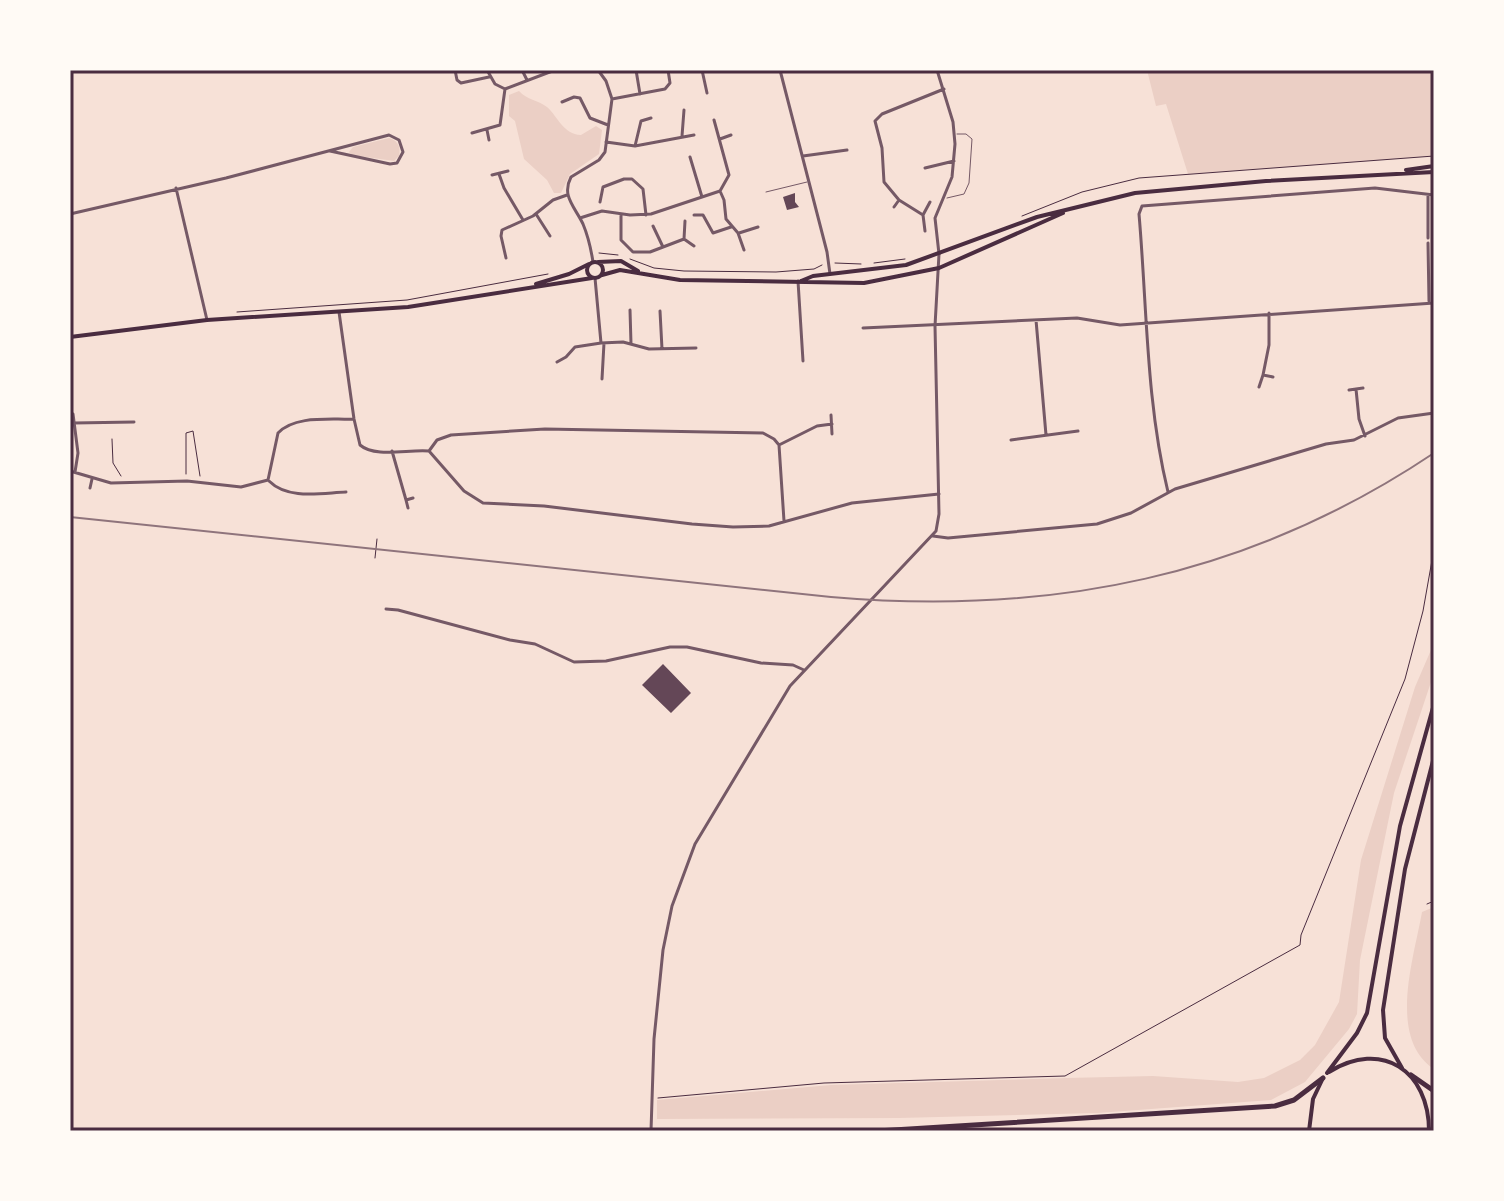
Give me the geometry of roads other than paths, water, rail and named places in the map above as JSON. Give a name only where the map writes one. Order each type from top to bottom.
[{"type":"highway","points":[[1411,1075],[1434,1091]]},
{"type":"highway","points":[[877,1131],[1275,1106],[1294,1100],[1325,1076]]},
{"type":"main road","points":[[1387,173],[1434,166]]},
{"type":"main road","points":[[800,281],[830,274],[899,267],[1037,217],[1135,193],[1434,172]]},
{"type":"main road","points":[[70,337],[207,320],[428,305],[534,285],[594,278],[620,270],[670,279],[864,283],[939,268],[1076,207]]},
{"type":"main road","points":[[534,285],[609,260],[626,262],[640,272]]},
{"type":"main road","points":[[593,263],[603,267],[602,275]]},
{"type":"main road","points":[[593,263],[587,272],[594,278]]},
{"type":"main road","points":[[1309,1131],[1313,1099],[1367,1013],[1400,826],[1433,708]]},
{"type":"main road","points":[[1402,1068],[1385,1038],[1383,1010],[1405,869],[1434,757]]},
{"type":"main road","points":[[1325,1076],[1347,1063],[1362,1059],[1378,1059],[1402,1068],[1411,1075],[1426,1102],[1429,1131]]},
{"type":"street","points":[[455,70],[461,83]]},
{"type":"street","points":[[487,70],[498,87],[505,89],[555,70]]},
{"type":"street","points":[[522,70],[527,80]]},
{"type":"street","points":[[593,263],[588,238],[567,195],[571,177],[599,160],[605,152],[612,99],[606,81],[598,70]]},
{"type":"street","points":[[636,70],[640,94]]},
{"type":"street","points":[[612,99],[668,87],[668,70]]},
{"type":"street","points":[[702,70],[707,93]]},
{"type":"street","points":[[780,70],[830,274]]},
{"type":"street","points":[[651,1131],[654,1039],[663,950],[682,877],[695,844],[790,686],[878,590],[933,536],[938,523],[935,326],[939,254],[935,218],[952,177],[955,134],[937,70]]},
{"type":"street","points":[[461,83],[489,77]]},
{"type":"street","points":[[460,90],[461,83]]},
{"type":"street","points":[[472,133],[501,123],[505,89]]},
{"type":"street","points":[[923,215],[899,200],[884,182],[882,148],[875,121],[882,114],[944,89]]},
{"type":"street","points":[[562,102],[580,98],[590,118],[608,125]]},
{"type":"street","points":[[682,136],[684,110]]},
{"type":"street","points":[[635,146],[641,121],[651,118]]},
{"type":"street","points":[[580,218],[602,211],[646,215],[720,191],[729,175],[714,120]]},
{"type":"street","points":[[487,130],[489,140]]},
{"type":"street","points":[[70,214],[389,135],[399,140],[403,152],[397,163],[390,164],[330,151]]},
{"type":"street","points":[[606,142],[635,146],[694,135]]},
{"type":"street","points":[[718,139],[731,135]]},
{"type":"street","points":[[803,156],[847,150]]},
{"type":"street","points":[[690,157],[702,197]]},
{"type":"street","points":[[925,168],[954,161]]},
{"type":"street","points":[[492,175],[508,171]]},
{"type":"street","points":[[626,172],[627,179]]},
{"type":"street","points":[[499,174],[523,220]]},
{"type":"street","points":[[600,202],[603,187],[627,179],[634,180],[643,189],[646,215]]},
{"type":"street","points":[[176,188],[207,320]]},
{"type":"street","points":[[1168,492],[1158,443],[1140,208],[1146,205],[1375,188],[1434,195]]},
{"type":"street","points":[[720,191],[726,219],[738,233],[744,250]]},
{"type":"street","points":[[506,258],[501,233],[504,229],[567,195]]},
{"type":"street","points":[[863,328],[1077,318],[1111,325],[1431,302],[1428,195]]},
{"type":"street","points":[[894,207],[899,200]]},
{"type":"street","points":[[925,231],[923,215],[930,202]]},
{"type":"street","points":[[536,214],[550,236]]},
{"type":"street","points":[[621,214],[621,240],[630,250],[641,254],[684,239]]},
{"type":"street","points":[[694,215],[703,215],[713,233],[731,227]]},
{"type":"street","points":[[684,239],[685,221]]},
{"type":"street","points":[[653,226],[663,247]]},
{"type":"street","points":[[540,231],[545,227]]},
{"type":"street","points":[[738,233],[758,227]]},
{"type":"street","points":[[684,239],[694,246]]},
{"type":"street","points":[[594,278],[603,343],[602,379]]},
{"type":"street","points":[[800,281],[803,361]]},
{"type":"street","points":[[630,310],[631,344]]},
{"type":"street","points":[[660,311],[662,349]]},
{"type":"street","points":[[339,312],[354,419],[362,448],[429,451],[464,491],[483,503],[544,506],[733,527],[769,526],[852,503],[939,494]]},
{"type":"street","points":[[1259,387],[1269,345],[1269,313]]},
{"type":"street","points":[[1036,320],[1046,435]]},
{"type":"street","points":[[557,362],[575,347],[603,343],[631,344],[649,349],[696,348]]},
{"type":"street","points":[[1263,375],[1273,377]]},
{"type":"street","points":[[1349,390],[1363,388]]},
{"type":"street","points":[[1356,389],[1360,424],[1366,437]]},
{"type":"street","points":[[933,536],[948,538],[1097,524],[1131,513],[1168,492],[1326,444],[1366,437],[1398,418],[1434,413]]},
{"type":"street","points":[[73,414],[78,453],[73,472],[92,479],[111,483],[187,481],[241,487],[268,480]]},
{"type":"street","points":[[831,415],[832,434]]},
{"type":"street","points":[[268,480],[278,433],[282,428],[301,422],[354,419]]},
{"type":"street","points":[[74,423],[134,422]]},
{"type":"street","points":[[779,445],[817,426],[832,424]]},
{"type":"street","points":[[429,451],[437,440],[451,435],[545,429],[763,433],[779,445],[784,522]]},
{"type":"street","points":[[1011,440],[1078,431]]},
{"type":"street","points":[[392,451],[408,508]]},
{"type":"street","points":[[90,488],[92,479]]},
{"type":"street","points":[[268,480],[280,489],[298,494],[346,492]]},
{"type":"street","points":[[406,500],[413,498]]},
{"type":"street","points":[[386,609],[535,644],[574,662],[606,661],[670,647],[687,647],[761,663],[793,665],[804,670]]},
{"type":"lane","points":[[943,198],[964,194],[969,183],[972,139],[966,134],[955,134]]},
{"type":"lane","points":[[766,192],[809,181]]},
{"type":"railway","points":[[70,517],[831,597],[912,601],[992,600],[1070,592],[1146,579],[1220,558],[1293,530],[1364,496],[1434,453]]}]
